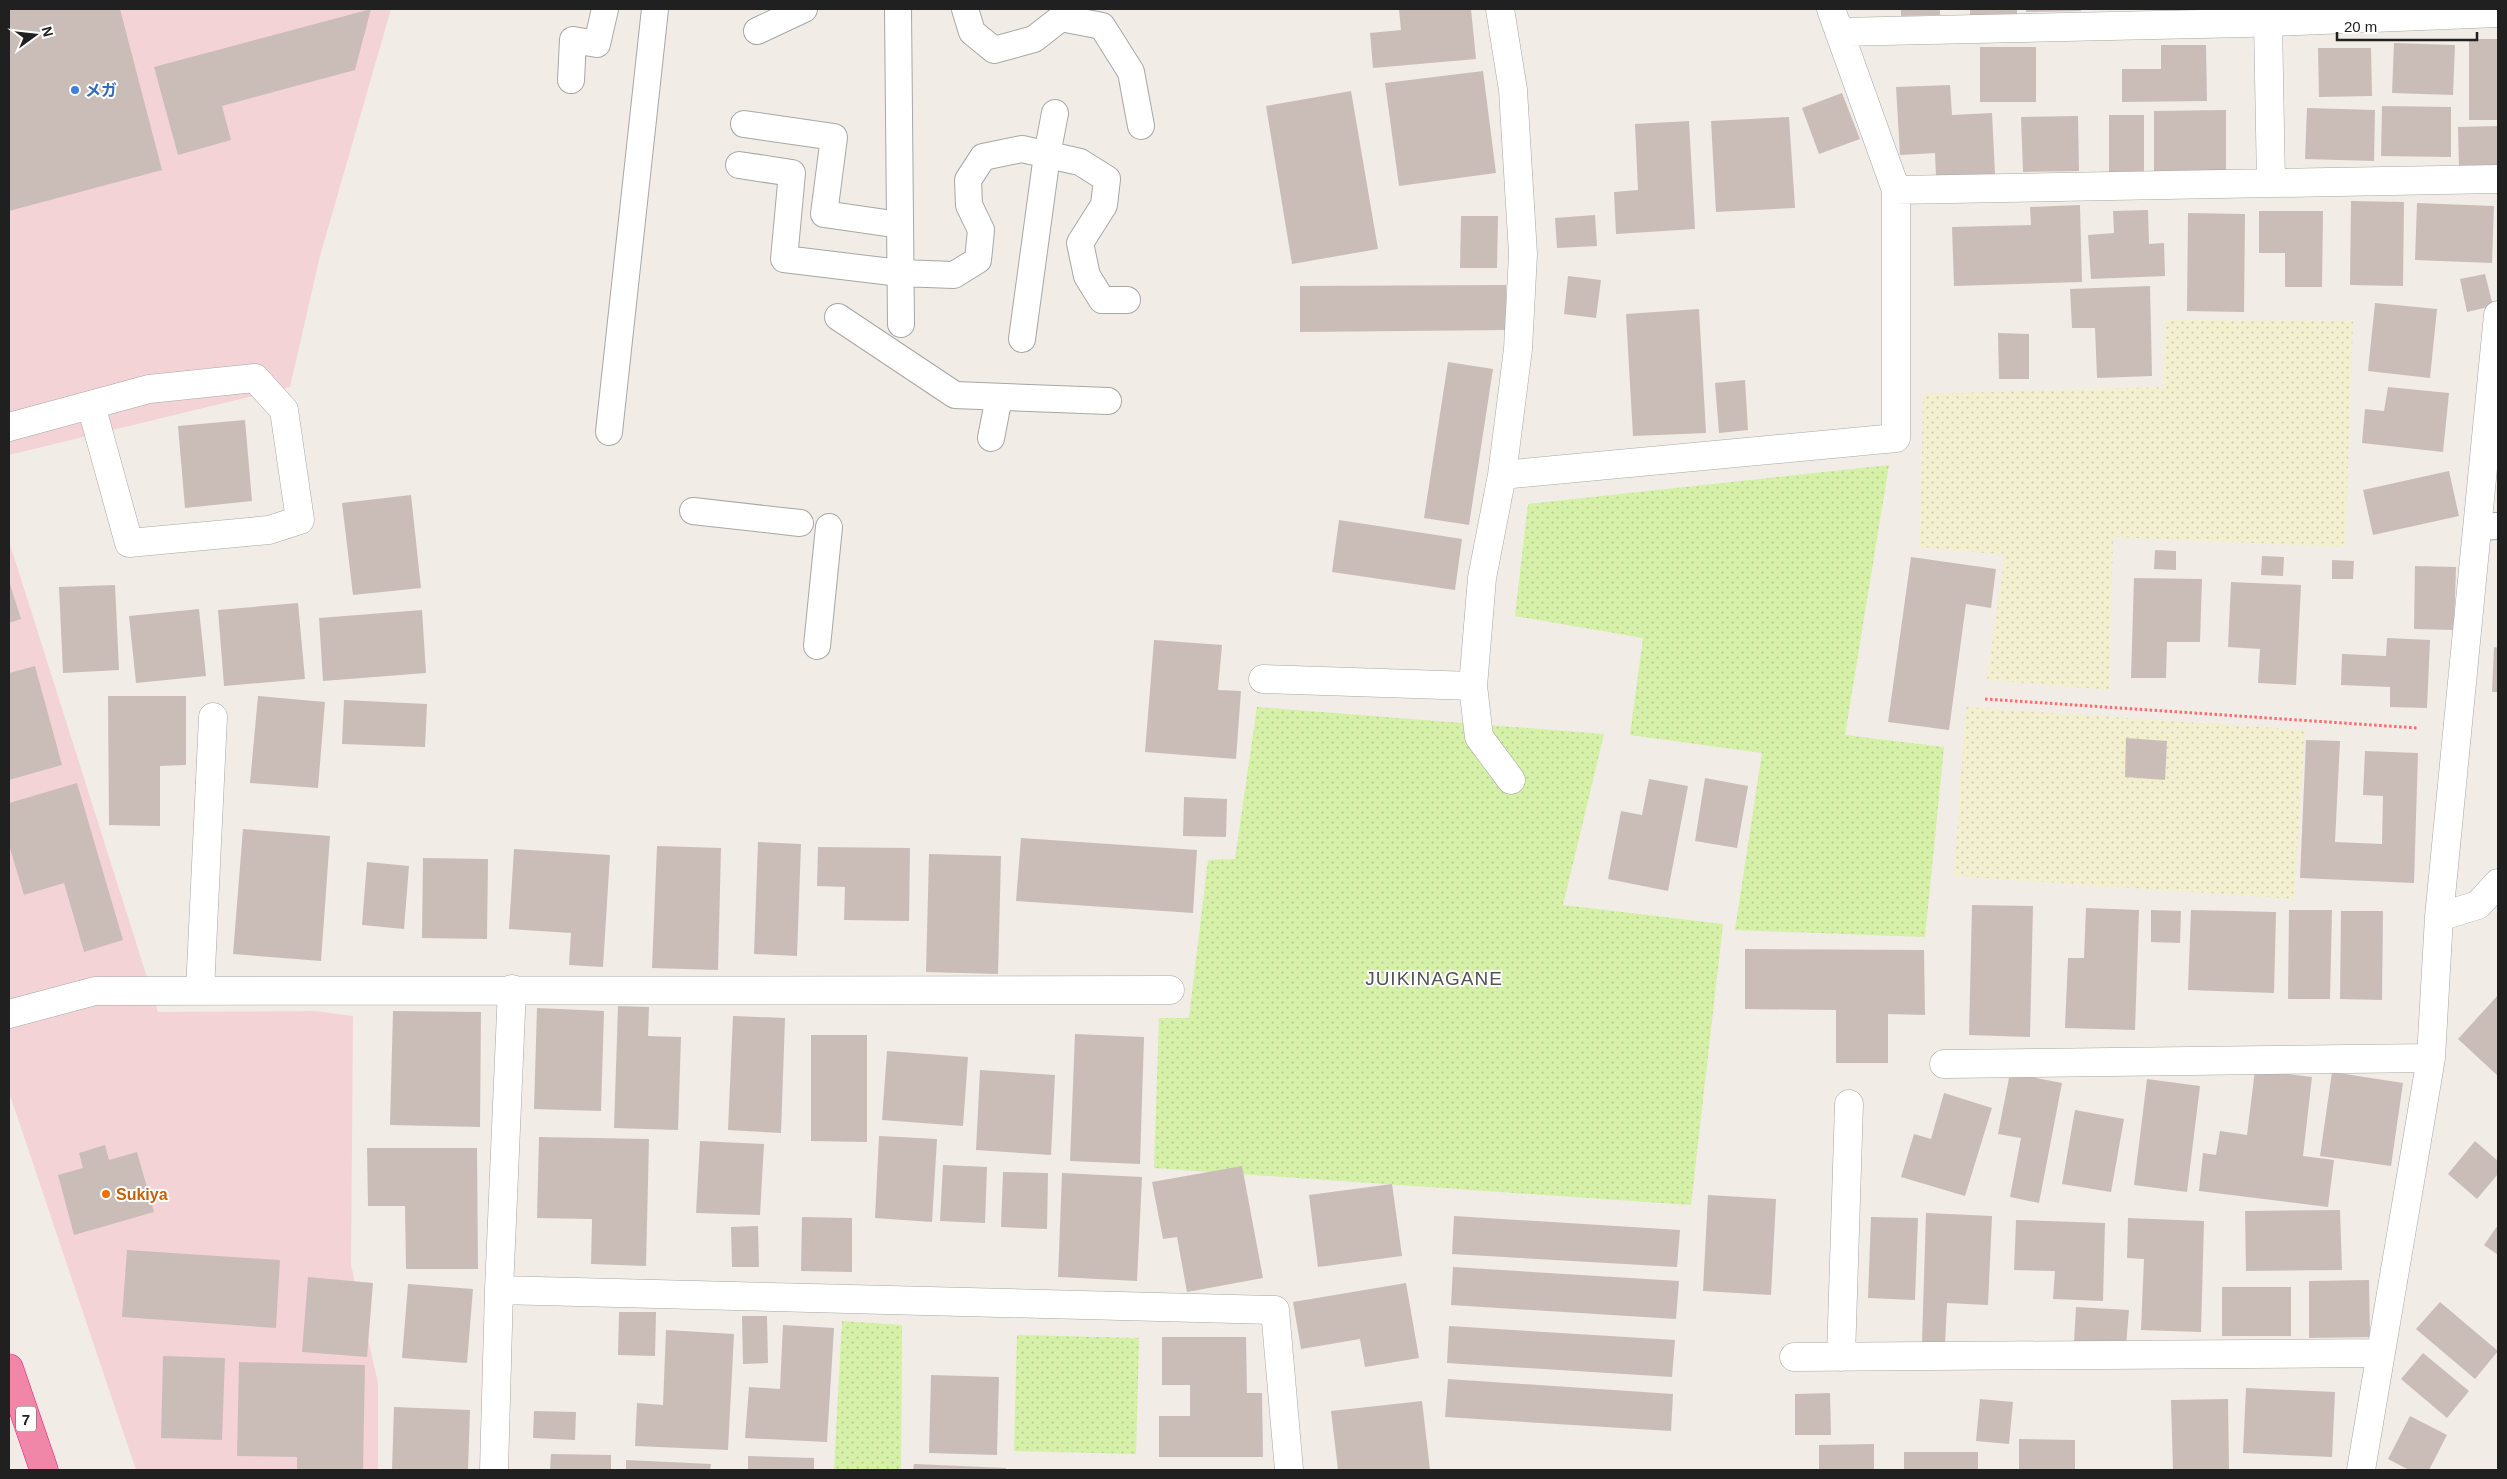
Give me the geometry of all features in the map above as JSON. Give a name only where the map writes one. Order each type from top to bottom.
[{"type":"highway","name":"7","points":[[9,1368],[44,1470]]},
{"type":"street","points":[[1500,9],[1513,90],[1523,254],[1518,349],[1502,475],[1482,578],[1473,686],[1479,737],[1511,780]]},
{"type":"street","points":[[1502,475],[1896,438],[1896,190],[1835,21],[2253,18],[2498,13]]},
{"type":"street","points":[[2253,18],[2271,183]]},
{"type":"street","points":[[1896,190],[2498,179]]},
{"type":"street","points":[[2361,1470],[2431,1058],[2439,918],[2457,731],[2488,527],[2498,315]]},
{"type":"street","points":[[9,427],[90,405],[149,389],[255,378],[284,410],[300,520],[269,530],[129,543],[90,405]]},
{"type":"street","points":[[1263,679],[1473,686]]},
{"type":"street","points":[[200,990],[213,717]]},
{"type":"street","points":[[2439,918],[2478,905],[2498,883]]},
{"type":"street","points":[[494,1470],[499,1290],[512,990]]},
{"type":"street","points":[[9,1014],[95,991],[1170,990]]},
{"type":"street","points":[[1944,1064],[2431,1058]]},
{"type":"street","points":[[1841,1357],[1849,1104]]},
{"type":"street","points":[[499,1290],[1275,1310],[1289,1470]]},
{"type":"street","points":[[1794,1357],[2380,1352]]},
{"type":"lane","points":[[571,80],[573,40],[597,44],[606,9]]},
{"type":"lane","points":[[609,432],[655,9]]},
{"type":"lane","points":[[757,31],[804,9]]},
{"type":"lane","points":[[898,9],[901,324]]},
{"type":"lane","points":[[965,9],[972,32],[994,50],[1034,39],[1061,18],[1102,26],[1131,72],[1141,126]]},
{"type":"lane","points":[[1022,339],[1047,155],[1055,113]]},
{"type":"lane","points":[[744,124],[834,137],[824,214],[900,225]]},
{"type":"lane","points":[[739,165],[792,173],[784,259],[900,273],[954,275],[978,260],[981,230],[970,204],[968,180],[983,157],[1022,149],[1080,162],[1107,179],[1104,205],[1080,243],[1087,276],[1102,300],[1127,300]]},
{"type":"lane","points":[[838,317],[955,395],[1108,401]]},
{"type":"lane","points":[[991,438],[998,397]]},
{"type":"lane","points":[[693,511],[800,523]]},
{"type":"lane","points":[[817,646],[829,527]]},
{"type":"path","points":[[1985,699],[2457,731]]},
{"type":"shaded area","points":[[9,9],[391,9],[320,256],[290,387],[9,455]]},
{"type":"shaded area","points":[[2165,320],[2353,321],[2345,547],[2113,537],[2109,690],[1987,680],[2005,555],[1920,547],[1923,394],[2164,387]]},
{"type":"shaded area","points":[[9,541],[158,1012],[315,1011],[353,1016],[351,1265],[378,1383],[378,1470],[136,1470],[9,1092]]},
{"type":"shaded area","points":[[1966,707],[2305,730],[2294,899],[1954,876]]},
{"type":"green space","points":[[1889,465],[1845,735],[1944,747],[1925,937],[1735,930],[1762,753],[1630,735],[1643,638],[1515,616],[1528,504]]},
{"type":"green space","points":[[1257,707],[1604,734],[1563,905],[1723,924],[1691,1205],[1154,1168],[1159,1018],[1189,1018],[1208,860],[1235,859]]},
{"type":"green space","points":[[842,1321],[902,1325],[901,1470],[834,1470]]},
{"type":"green space","points":[[1017,1335],[1139,1338],[1136,1454],[1014,1451]]},
{"type":"building","name":"メガ","points":[[9,9],[120,9],[162,170],[9,211]]},
{"type":"building","points":[[371,9],[355,70],[222,106],[231,140],[178,155],[154,67]]},
{"type":"building","points":[[1399,9],[1471,9],[1476,59],[1373,68],[1370,33],[1401,30]]},
{"type":"building","points":[[1901,9],[1940,9],[1940,15],[1901,16]]},
{"type":"building","points":[[1970,9],[2017,9],[2017,19],[1970,20]]},
{"type":"building","points":[[2026,9],[2081,9],[2081,11],[2026,12]]},
{"type":"building","points":[[2189,9],[2235,9],[2235,15],[2189,16]]},
{"type":"building","points":[[2469,39],[2498,39],[2498,120],[2469,120]]},
{"type":"building","points":[[2394,43],[2455,45],[2453,95],[2392,93]]},
{"type":"building","points":[[2161,45],[2206,45],[2207,101],[2122,102],[2122,69],[2161,69]]},
{"type":"building","points":[[1980,47],[2036,47],[2036,102],[1980,102]]},
{"type":"building","points":[[2318,48],[2371,48],[2372,96],[2319,97]]},
{"type":"building","points":[[1483,71],[1496,173],[1399,186],[1385,83]]},
{"type":"building","points":[[1950,85],[1952,115],[1992,113],[1995,174],[1936,177],[1935,153],[1900,155],[1896,87]]},
{"type":"building","points":[[1351,91],[1378,249],[1292,264],[1266,106]]},
{"type":"building","points":[[1842,93],[1860,139],[1819,154],[1802,108]]},
{"type":"building","points":[[2382,106],[2451,107],[2451,157],[2381,156]]},
{"type":"building","points":[[2307,108],[2375,110],[2374,161],[2305,159]]},
{"type":"building","points":[[2226,110],[2226,171],[2154,171],[2154,111]]},
{"type":"building","points":[[2109,115],[2144,115],[2144,172],[2109,172]]},
{"type":"building","points":[[2078,116],[2079,171],[2023,172],[2021,117]]},
{"type":"building","points":[[1789,117],[1795,208],[1716,212],[1711,121]]},
{"type":"building","points":[[1689,121],[1695,229],[1616,234],[1614,192],[1638,190],[1635,124]]},
{"type":"building","points":[[2498,126],[2498,168],[2459,169],[2458,127]]},
{"type":"building","points":[[2351,201],[2404,202],[2403,286],[2350,285]]},
{"type":"building","points":[[2417,203],[2494,206],[2492,263],[2415,260]]},
{"type":"building","points":[[2080,205],[2082,282],[1954,286],[1952,227],[2031,225],[2030,207]]},
{"type":"building","points":[[2148,210],[2149,244],[2164,243],[2165,276],[2091,279],[2088,235],[2114,233],[2113,211]]},
{"type":"building","points":[[2259,211],[2323,211],[2322,287],[2285,287],[2285,253],[2259,253]]},
{"type":"building","points":[[2188,213],[2245,214],[2244,312],[2187,311]]},
{"type":"building","points":[[1595,215],[1597,246],[1557,248],[1555,218]]},
{"type":"building","points":[[1461,216],[1498,216],[1497,268],[1460,268]]},
{"type":"building","points":[[2485,274],[2493,306],[2467,312],[2460,279]]},
{"type":"building","points":[[1568,276],[1601,280],[1596,318],[1564,314]]},
{"type":"building","points":[[1506,285],[1506,330],[1300,332],[1300,286]]},
{"type":"building","points":[[2150,286],[2152,376],[2097,378],[2095,328],[2072,328],[2070,289]]},
{"type":"building","points":[[2375,303],[2437,309],[2430,378],[2368,371]]},
{"type":"building","points":[[1699,309],[1706,433],[1633,436],[1626,314]]},
{"type":"building","points":[[1998,333],[2029,334],[2029,379],[1999,379]]},
{"type":"building","points":[[1448,362],[1493,369],[1469,525],[1424,518]]},
{"type":"building","points":[[1745,380],[1748,430],[1719,433],[1715,383]]},
{"type":"building","points":[[2388,387],[2449,393],[2443,452],[2362,443],[2365,409],[2384,411]]},
{"type":"building","points":[[245,420],[252,501],[185,508],[178,426]]},
{"type":"building","points":[[2449,471],[2459,516],[2373,535],[2363,490]]},
{"type":"building","points":[[411,495],[421,588],[353,595],[342,503]]},
{"type":"building","points":[[1339,520],[1462,539],[1455,590],[1332,572]]},
{"type":"building","points":[[2155,550],[2176,551],[2176,570],[2154,569]]},
{"type":"building","points":[[2262,556],[2284,557],[2283,576],[2261,575]]},
{"type":"building","points":[[1911,557],[1996,569],[1991,608],[1966,604],[1949,730],[1888,722]]},
{"type":"building","points":[[2332,560],[2354,561],[2353,579],[2332,579]]},
{"type":"building","points":[[2415,566],[2456,567],[2454,630],[2414,629]]},
{"type":"building","points":[[2134,578],[2202,579],[2200,642],[2167,642],[2166,678],[2131,678]]},
{"type":"building","points":[[9,581],[21,619],[9,623]]},
{"type":"building","points":[[2231,582],[2301,585],[2296,685],[2258,683],[2260,649],[2228,647]]},
{"type":"building","points":[[115,585],[119,670],[63,673],[59,587]]},
{"type":"building","points":[[298,603],[305,679],[224,686],[218,610]]},
{"type":"building","points":[[199,609],[206,676],[136,683],[129,616]]},
{"type":"building","points":[[422,610],[426,673],[323,681],[319,618]]},
{"type":"building","points":[[2387,638],[2430,640],[2427,708],[2390,707],[2390,687],[2341,685],[2342,654],[2386,656]]},
{"type":"building","points":[[1154,640],[1222,645],[1218,690],[1241,691],[1236,759],[1145,752]]},
{"type":"building","points":[[2494,647],[2498,648],[2498,692],[2492,692]]},
{"type":"building","points":[[35,666],[62,765],[9,780],[9,673]]},
{"type":"building","points":[[108,696],[186,696],[186,765],[160,766],[160,826],[109,825]]},
{"type":"building","points":[[258,696],[325,702],[318,788],[250,783]]},
{"type":"building","points":[[344,700],[427,704],[425,747],[342,744]]},
{"type":"building","points":[[2126,738],[2167,741],[2165,780],[2125,777]]},
{"type":"building","points":[[2306,740],[2340,741],[2335,842],[2382,844],[2383,796],[2363,795],[2365,751],[2418,753],[2414,883],[2300,878]]},
{"type":"building","points":[[1705,778],[1748,786],[1737,848],[1695,841]]},
{"type":"building","points":[[1649,779],[1688,786],[1668,891],[1608,879],[1621,811],[1642,815]]},
{"type":"building","points":[[77,783],[123,940],[84,952],[64,883],[24,895],[9,845],[9,803]]},
{"type":"building","points":[[1184,797],[1227,799],[1226,837],[1183,836]]},
{"type":"building","points":[[243,829],[330,836],[321,961],[233,954]]},
{"type":"building","points":[[1021,838],[1197,850],[1193,913],[1016,901]]},
{"type":"building","points":[[758,842],[801,844],[797,956],[754,954]]},
{"type":"building","points":[[657,846],[721,848],[718,970],[652,968]]},
{"type":"building","points":[[818,847],[910,848],[909,921],[844,920],[845,887],[817,886]]},
{"type":"building","points":[[514,849],[610,855],[603,967],[569,965],[571,933],[509,929]]},
{"type":"building","points":[[929,854],[1001,856],[998,974],[926,972]]},
{"type":"building","points":[[423,858],[488,859],[487,939],[422,938]]},
{"type":"building","points":[[367,862],[409,866],[404,929],[362,925]]},
{"type":"building","points":[[1972,905],[2033,906],[2030,1037],[1969,1035]]},
{"type":"building","points":[[2086,908],[2139,910],[2135,1030],[2065,1028],[2068,958],[2084,958]]},
{"type":"building","points":[[2151,910],[2181,911],[2180,943],[2151,942]]},
{"type":"building","points":[[2191,910],[2276,912],[2274,993],[2188,990]]},
{"type":"building","points":[[2289,910],[2332,910],[2330,999],[2288,999]]},
{"type":"building","points":[[2341,911],[2383,911],[2382,1000],[2340,999]]},
{"type":"building","points":[[1745,949],[1924,950],[1925,1015],[1888,1014],[1888,1063],[1836,1063],[1836,1010],[1745,1009]]},
{"type":"building","points":[[2498,995],[2498,1076],[2458,1039]]},
{"type":"building","points":[[618,1006],[649,1007],[648,1036],[681,1037],[678,1130],[614,1128]]},
{"type":"building","points":[[537,1008],[604,1011],[601,1111],[534,1109]]},
{"type":"building","points":[[393,1011],[481,1012],[480,1127],[390,1125]]},
{"type":"building","points":[[733,1016],[785,1018],[781,1133],[728,1130]]},
{"type":"building","points":[[1075,1034],[1144,1037],[1140,1164],[1070,1161]]},
{"type":"building","points":[[811,1035],[867,1035],[867,1142],[811,1141]]},
{"type":"building","points":[[887,1051],[968,1057],[963,1126],[882,1120]]},
{"type":"building","points":[[980,1070],[1055,1075],[1051,1155],[976,1150]]},
{"type":"building","points":[[2255,1070],[2312,1077],[2303,1156],[2334,1160],[2328,1207],[2199,1191],[2203,1153],[2216,1155],[2220,1131],[2247,1135]]},
{"type":"building","points":[[2332,1072],[2403,1083],[2391,1166],[2320,1156]]},
{"type":"building","points":[[2010,1073],[2062,1083],[2039,1203],[2010,1197],[2021,1138],[1998,1134]]},
{"type":"building","points":[[2147,1079],[2200,1086],[2187,1192],[2134,1185]]},
{"type":"building","points":[[1944,1093],[1992,1108],[1965,1196],[1901,1177],[1914,1134],[1931,1139]]},
{"type":"building","points":[[2075,1110],[2124,1119],[2111,1192],[2062,1184]]},
{"type":"building","points":[[879,1136],[937,1139],[932,1222],[875,1218]]},
{"type":"building","points":[[539,1137],[649,1139],[646,1266],[591,1264],[592,1219],[537,1218]]},
{"type":"building","points":[[700,1141],[764,1144],[760,1215],[696,1213]]},
{"type":"building","points":[[2475,1141],[2498,1161],[2498,1174],[2477,1199],[2448,1174]]},
{"type":"building","name":"Sukiya","points":[[105,1145],[109,1160],[137,1152],[154,1212],[74,1235],[58,1175],[83,1168],[79,1153]]},
{"type":"building","points":[[367,1148],[477,1148],[478,1269],[406,1269],[405,1206],[368,1206]]},
{"type":"building","points":[[943,1165],[987,1167],[985,1223],[940,1221]]},
{"type":"building","points":[[1242,1166],[1263,1278],[1187,1292],[1177,1237],[1163,1239],[1152,1182]]},
{"type":"building","points":[[1003,1172],[1048,1173],[1047,1229],[1001,1227]]},
{"type":"building","points":[[1062,1173],[1142,1177],[1137,1281],[1058,1277]]},
{"type":"building","points":[[1392,1184],[1402,1256],[1318,1267],[1309,1195]]},
{"type":"building","points":[[1708,1195],[1776,1199],[1771,1295],[1703,1291]]},
{"type":"building","points":[[2340,1210],[2342,1270],[2246,1271],[2245,1211]]},
{"type":"building","points":[[1926,1213],[1992,1216],[1988,1305],[1947,1303],[1945,1345],[1922,1344]]},
{"type":"building","points":[[1454,1216],[1680,1230],[1677,1267],[1452,1254]]},
{"type":"building","points":[[802,1217],[852,1218],[852,1272],[801,1271]]},
{"type":"building","points":[[1871,1217],[1918,1218],[1915,1300],[1868,1298]]},
{"type":"building","points":[[2128,1218],[2204,1221],[2201,1332],[2141,1330],[2144,1259],[2127,1258]]},
{"type":"building","points":[[2016,1220],[2105,1223],[2103,1301],[2053,1299],[2055,1271],[2014,1270]]},
{"type":"building","points":[[2498,1225],[2498,1255],[2484,1245]]},
{"type":"building","points":[[758,1226],[759,1267],[732,1267],[731,1227]]},
{"type":"building","points":[[127,1250],[280,1260],[276,1328],[122,1317]]},
{"type":"building","points":[[1453,1267],[1679,1281],[1676,1319],[1451,1305]]},
{"type":"building","points":[[308,1277],[373,1283],[367,1357],[302,1352]]},
{"type":"building","points":[[2369,1280],[2370,1337],[2309,1338],[2309,1281]]},
{"type":"building","points":[[1406,1283],[1419,1358],[1365,1367],[1360,1339],[1301,1349],[1293,1302]]},
{"type":"building","points":[[408,1284],[473,1289],[467,1363],[402,1358]]},
{"type":"building","points":[[2222,1287],[2291,1287],[2291,1336],[2222,1336]]},
{"type":"building","points":[[2440,1302],[2498,1351],[2475,1379],[2416,1329]]},
{"type":"building","points":[[2076,1307],[2129,1310],[2126,1346],[2074,1343]]},
{"type":"building","points":[[619,1312],[656,1312],[655,1356],[618,1355]]},
{"type":"building","points":[[742,1316],[767,1316],[768,1363],[743,1364]]},
{"type":"building","points":[[783,1325],[834,1328],[827,1442],[745,1438],[749,1387],[780,1389]]},
{"type":"building","points":[[1449,1326],[1675,1340],[1672,1377],[1447,1363]]},
{"type":"building","points":[[666,1330],[734,1334],[728,1450],[635,1446],[637,1403],[663,1405]]},
{"type":"building","points":[[1162,1337],[1246,1337],[1247,1393],[1262,1393],[1263,1457],[1159,1457],[1159,1416],[1190,1416],[1190,1385],[1162,1385]]},
{"type":"building","points":[[2423,1353],[2469,1391],[2447,1418],[2401,1379]]},
{"type":"building","points":[[163,1356],[225,1358],[222,1440],[161,1438]]},
{"type":"building","points":[[239,1362],[365,1365],[363,1470],[297,1470],[297,1457],[237,1456]]},
{"type":"building","points":[[931,1375],[999,1377],[997,1455],[929,1453]]},
{"type":"building","points":[[1448,1379],[1673,1394],[1671,1431],[1445,1417]]},
{"type":"building","points":[[2246,1388],[2335,1392],[2332,1457],[2243,1453]]},
{"type":"building","points":[[1830,1393],[1831,1435],[1795,1435],[1795,1394]]},
{"type":"building","points":[[1980,1399],[2013,1402],[2009,1444],[1976,1441]]},
{"type":"building","points":[[2228,1399],[2229,1470],[2173,1470],[2171,1400]]},
{"type":"building","points":[[1422,1401],[1430,1470],[1338,1470],[1331,1411]]},
{"type":"building","points":[[394,1407],[470,1410],[468,1470],[392,1470]]},
{"type":"building","points":[[534,1411],[576,1412],[575,1440],[533,1438]]},
{"type":"building","points":[[2410,1416],[2447,1435],[2429,1470],[2409,1470],[2388,1459]]},
{"type":"building","points":[[2019,1439],[2075,1440],[2075,1470],[2019,1470]]},
{"type":"building","points":[[1874,1444],[1874,1470],[1819,1470],[1819,1445]]},
{"type":"building","points":[[1904,1452],[1978,1452],[1978,1470],[1904,1470]]},
{"type":"building","points":[[551,1454],[611,1455],[611,1470],[550,1470]]},
{"type":"building","points":[[748,1456],[814,1458],[814,1470],[748,1470]]},
{"type":"building","points":[[626,1460],[711,1464],[710,1470],[626,1470]]},
{"type":"building","points":[[914,1464],[1006,1468],[1006,1470],[913,1470]]},
{"type":"place","name":"メガ","points":[[75,90]]},
{"type":"place","name":"Sukiya","points":[[106,1194]]},
{"type":"district","name":"JUIKINAGANE","points":[[1434,978]]}]
